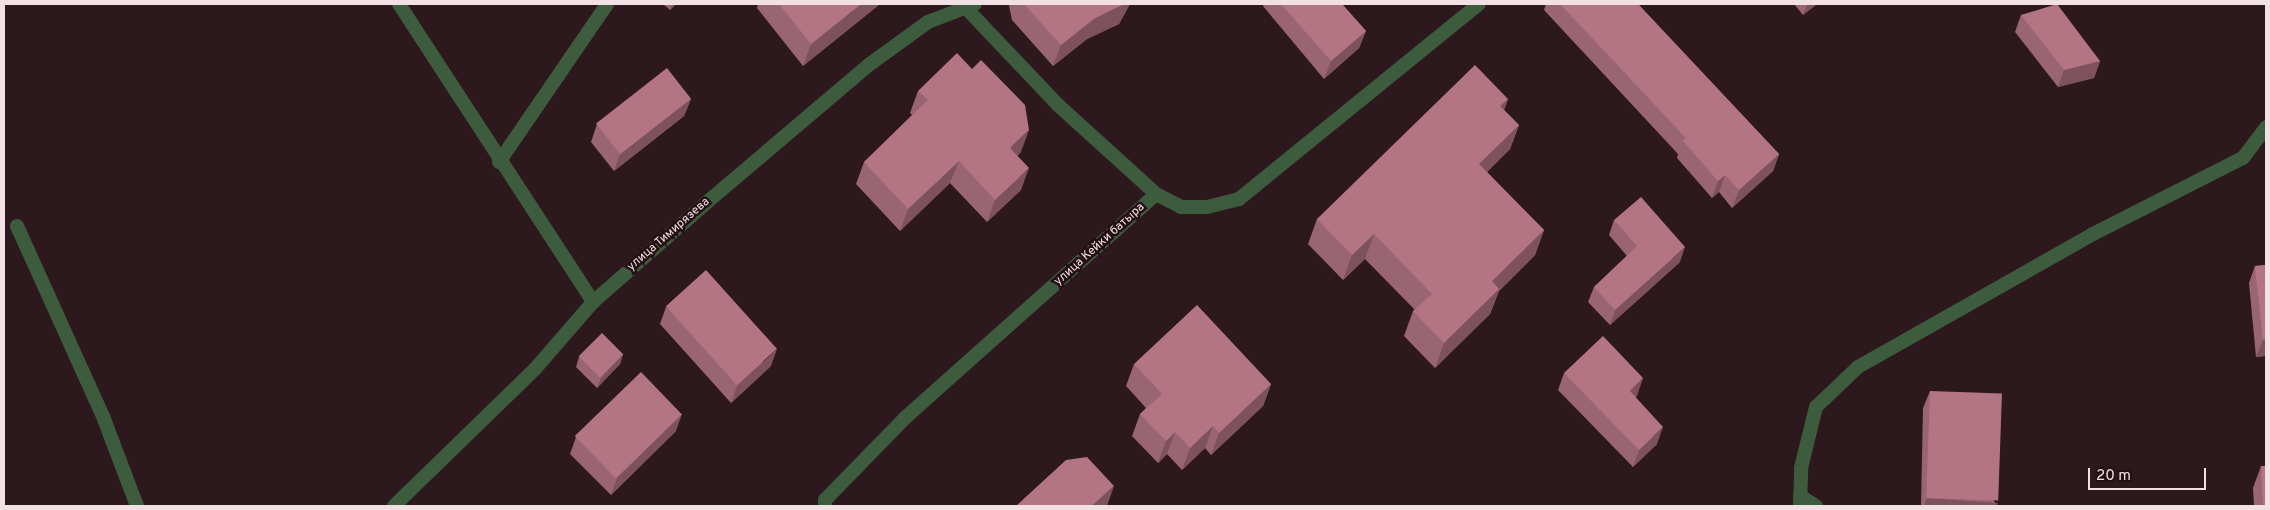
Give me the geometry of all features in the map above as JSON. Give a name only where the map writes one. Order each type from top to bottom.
[{"type":"street","points":[[399,4],[499,162],[593,302]]},
{"type":"street","points":[[499,162],[607,4]]},
{"type":"street","name":"улица Кейки батыра","points":[[825,506],[825,500],[906,417],[1156,194],[1181,207],[1207,207],[1239,199],[1479,4]]},
{"type":"street","points":[[971,6],[1058,105],[1156,194]]},
{"type":"street","name":"улица Тимирязева","points":[[394,506],[534,368],[593,302],[870,64],[928,22],[971,6]]},
{"type":"street","points":[[1816,506],[1800,501],[1801,468],[1816,407],[1858,367],[2066,249],[2243,158],[2266,127]]},
{"type":"street","points":[[17,226],[104,420],[137,506]]},
{"type":"building","points":[[779,4],[861,4],[811,44]]},
{"type":"building","points":[[1024,4],[1124,4],[1095,18],[1061,45]]},
{"type":"building","points":[[1281,4],[1342,4],[1366,31],[1331,61]]},
{"type":"building","points":[[1560,4],[1638,4],[1779,154],[1739,190],[1725,175],[1718,181],[1683,141],[1686,138]]},
{"type":"building","points":[[2057,4],[2100,61],[2064,70],[2021,15]]},
{"type":"building","points":[[957,53],[972,69],[981,60],[1025,105],[1029,130],[1010,148],[1029,168],[995,200],[959,161],[908,209],[864,162],[928,100],[918,91]]},
{"type":"building","points":[[1475,65],[1508,99],[1500,106],[1519,125],[1479,164],[1544,230],[1492,281],[1499,289],[1444,343],[1413,311],[1432,294],[1374,234],[1352,255],[1317,219]]},
{"type":"building","points":[[667,68],[691,99],[620,154],[596,123]]},
{"type":"building","points":[[1641,197],[1685,247],[1615,310],[1594,287],[1637,246],[1614,220]]},
{"type":"building","points":[[2266,265],[2266,339],[2263,340],[2255,266]]},
{"type":"building","points":[[706,270],[777,349],[737,385],[666,306]]},
{"type":"building","points":[[1197,305],[1271,384],[1219,433],[1213,426],[1190,448],[1175,432],[1166,441],[1140,414],[1162,394],[1134,364]]},
{"type":"building","points":[[602,333],[623,354],[600,378],[579,356]]},
{"type":"building","points":[[1603,336],[1643,378],[1630,391],[1663,427],[1639,450],[1564,373]]},
{"type":"building","points":[[641,372],[682,414],[616,478],[575,436]]},
{"type":"building","points":[[1930,391],[2002,394],[1998,500],[1926,498]]},
{"type":"building","points":[[1087,457],[1114,486],[1092,506],[1016,506],[1066,460]]},
{"type":"building","points":[[2261,466],[2266,466],[2266,506],[2263,506]]}]
